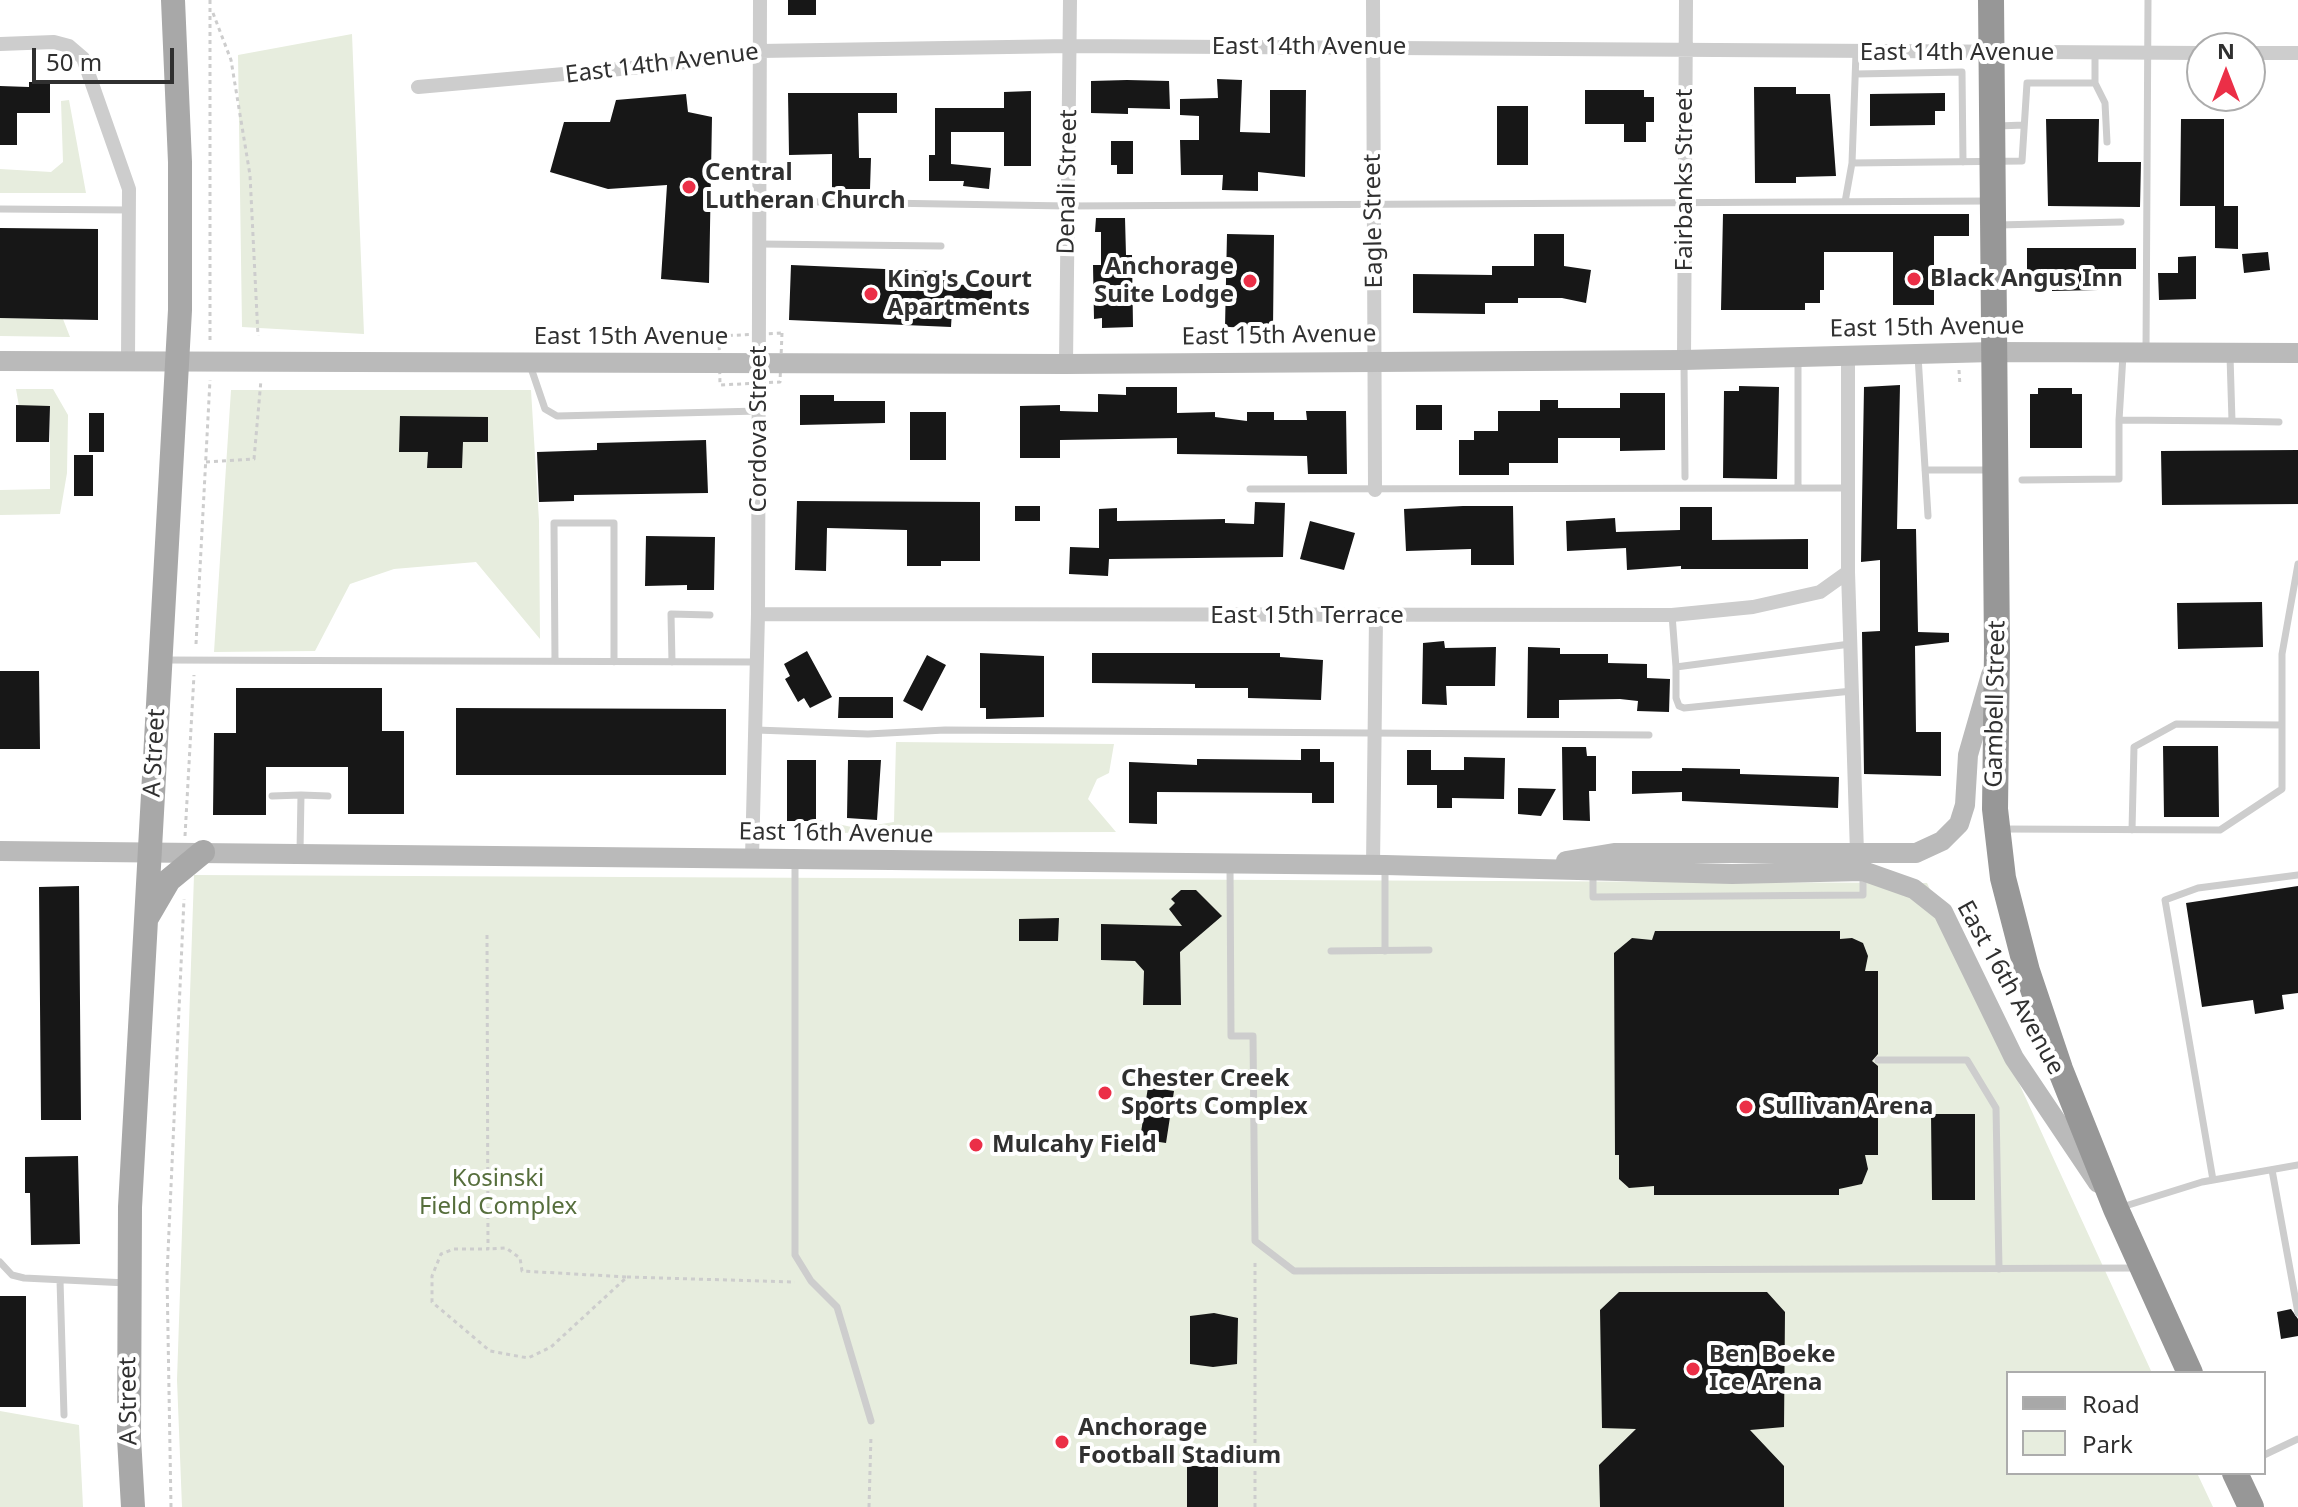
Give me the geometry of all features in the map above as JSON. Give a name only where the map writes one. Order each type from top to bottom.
[{"type":"highway","name":"Gambell Street","points":[[1991,0],[1997,829],[2003,878],[2027,971],[2060,1069],[2116,1209],[2189,1371]]},
{"type":"highway","points":[[2236,1475],[2251,1507]]},
{"type":"main road","name":"A Street","points":[[133,1507],[129,1283],[145,921],[180,310],[180,162],[173,0]]},
{"type":"main road","points":[[145,921],[169,880],[203,852]]},
{"type":"street","name":"Cordova Street","points":[[752,858],[758,614],[760,0]]},
{"type":"street","name":"Denali Street","points":[[1066,364],[1070,0]]},
{"type":"street","name":"Eagle Street","points":[[1373,0],[1375,490]]},
{"type":"street","name":"Fairbanks Street","points":[[1684,360],[1686,0]]},
{"type":"street","points":[[0,44],[54,42],[69,46],[83,58],[129,189],[138,361]]},
{"type":"street","name":"East 14th Avenue","points":[[418,87],[665,65],[760,51],[1070,46],[2186,53]]},
{"type":"street","points":[[2266,53],[2298,53]]},
{"type":"street","name":"East 15th Avenue","points":[[0,361],[138,361],[261,371],[529,362],[1066,364],[1684,360],[1993,352],[2298,353]]},
{"type":"street","points":[[1848,355],[1848,572],[1860,862]]},
{"type":"street","name":"East 15th Terrace","points":[[758,614],[1672,615],[1753,607],[1820,592],[1848,572]]},
{"type":"street","points":[[1376,617],[1375,733],[1379,865]]},
{"type":"street","name":"East 16th Avenue","points":[[0,851],[1379,865],[1732,874],[1860,862],[1916,853],[1942,841],[1959,824],[1965,805],[1968,755],[1997,650]]},
{"type":"street","name":"East 16th Avenue","points":[[1523,867],[1614,853],[1860,862],[1914,889],[1943,912],[2014,1058],[2116,1209]]},
{"type":"lane","points":[[2146,353],[2148,0]]},
{"type":"lane","points":[[1845,202],[1852,163],[1856,53]]},
{"type":"lane","points":[[2095,53],[2095,83],[2105,103],[2107,142]]},
{"type":"lane","points":[[1856,74],[1962,72],[1963,162]]},
{"type":"lane","points":[[1852,163],[2022,161],[2027,83],[2095,83]]},
{"type":"lane","points":[[1992,126],[2024,125]]},
{"type":"lane","points":[[759,201],[1068,206],[1845,202],[2121,222]]},
{"type":"lane","points":[[0,209],[129,210]]},
{"type":"lane","points":[[759,244],[941,246]]},
{"type":"lane","points":[[2022,480],[2119,479],[2123,352]]},
{"type":"lane","points":[[1918,354],[1928,516]]},
{"type":"lane","points":[[2230,354],[2232,421]]},
{"type":"lane","points":[[1798,357],[1798,488]]},
{"type":"lane","points":[[1684,360],[1685,477]]},
{"type":"lane","points":[[529,362],[545,409],[557,416],[759,411]]},
{"type":"lane","points":[[2119,420],[2279,422]]},
{"type":"lane","points":[[1925,470],[1995,470]]},
{"type":"lane","points":[[1250,489],[1848,488]]},
{"type":"lane","points":[[555,661],[554,523],[614,523],[614,662]]},
{"type":"lane","points":[[1997,829],[2220,830],[2282,789],[2282,654],[2298,564]]},
{"type":"lane","points":[[672,662],[671,614],[710,615]]},
{"type":"lane","points":[[1672,615],[1679,706],[1684,708],[1852,691]]},
{"type":"lane","points":[[1676,667],[1850,644]]},
{"type":"lane","points":[[160,660],[757,662]]},
{"type":"lane","points":[[2132,830],[2134,747],[2176,724],[2282,725]]},
{"type":"lane","points":[[756,730],[868,734],[945,730],[1649,735]]},
{"type":"lane","points":[[300,854],[301,795]]},
{"type":"lane","points":[[272,796],[328,796]]},
{"type":"lane","points":[[795,860],[795,1255],[811,1281],[837,1307],[871,1421]]},
{"type":"lane","points":[[1230,864],[1231,1036],[1253,1036],[1255,1241],[1294,1271],[2142,1268]]},
{"type":"lane","points":[[1379,865],[1385,951]]},
{"type":"lane","points":[[2213,1180],[2165,900],[2198,888],[2298,875]]},
{"type":"lane","points":[[1331,951],[1429,950]]},
{"type":"lane","points":[[1878,1060],[1967,1060],[1996,1108],[1999,1269]]},
{"type":"lane","points":[[2116,1209],[2213,1180],[2298,1165]]},
{"type":"lane","points":[[2272,1170],[2298,1313]]},
{"type":"lane","points":[[0,1262],[12,1275],[129,1283]]},
{"type":"lane","points":[[60,1280],[64,1415]]},
{"type":"lane","points":[[2266,1454],[2298,1439]]},
{"type":"path","points":[[210,0],[210,351]]},
{"type":"path","points":[[211,9],[231,60],[250,175],[258,336]]},
{"type":"path","points":[[206,462],[254,459],[261,371]]},
{"type":"path","points":[[196,644],[210,379]]},
{"type":"path","points":[[185,822],[194,675]]},
{"type":"path","points":[[171,1507],[167,1275],[184,892]]},
{"type":"path","points":[[487,935],[488,1249]]},
{"type":"path","points":[[1255,1241],[1255,1507]]},
{"type":"path","points":[[627,1277],[540,1355],[514,1358],[490,1351],[432,1302],[432,1276],[441,1254],[447,1250],[506,1248],[520,1258],[522,1271],[811,1281]]},
{"type":"path","points":[[869,1507],[871,1421]]},
{"type":"green space","points":[[352,34],[364,334],[242,327],[238,55]]},
{"type":"green space","points":[[69,100],[86,193],[0,193],[0,169],[51,172],[63,162],[61,101]]},
{"type":"green space","points":[[0,318],[63,319],[70,337],[0,336]]},
{"type":"green space","points":[[16,389],[53,389],[68,415],[67,473],[60,514],[0,515],[0,490],[50,489],[50,406],[19,406]]},
{"type":"green space","points":[[231,390],[531,390],[539,521],[540,639],[476,562],[394,569],[350,584],[315,651],[214,652]]},
{"type":"green space","points":[[896,742],[1114,744],[1109,773],[1097,779],[1088,799],[1116,832],[798,833],[820,820],[856,828],[894,822]]},
{"type":"green space","name":"Chester Creek Sports Complex","points":[[194,875],[1927,883],[2151,1371],[2006,1371],[2006,1475],[2198,1475],[2213,1507],[182,1507],[177,1380]]},
{"type":"green space","points":[[0,1411],[79,1425],[83,1507],[0,1507]]},
{"type":"building","points":[[788,0],[816,0],[816,15],[788,15]]},
{"type":"building","points":[[1217,79],[1242,80],[1240,132],[1270,133],[1270,90],[1306,90],[1305,177],[1258,172],[1258,191],[1222,190],[1223,175],[1181,175],[1180,140],[1199,140],[1199,116],[1180,115],[1180,99],[1218,98]]},
{"type":"building","points":[[1091,81],[1169,81],[1170,109],[1128,108],[1128,114],[1091,113]]},
{"type":"building","points":[[29,82],[50,82],[50,113],[17,113],[17,145],[0,145],[0,86],[29,87]]},
{"type":"building","points":[[1754,87],[1796,87],[1796,94],[1830,94],[1836,176],[1796,177],[1796,183],[1755,183]]},
{"type":"building","points":[[1585,90],[1644,90],[1644,97],[1654,97],[1654,122],[1646,122],[1646,142],[1624,142],[1624,124],[1585,124]]},
{"type":"building","points":[[1031,91],[1031,166],[1004,166],[1004,132],[951,132],[951,164],[991,168],[989,189],[963,186],[964,181],[929,181],[929,155],[935,155],[935,108],[1004,108],[1004,92]]},
{"type":"building","points":[[788,93],[897,93],[897,113],[858,113],[859,158],[871,158],[870,189],[832,189],[832,154],[789,155]]},
{"type":"building","points":[[1945,93],[1945,111],[1935,111],[1935,125],[1870,126],[1870,94]]},
{"type":"building","name":"Central Lutheran Church","points":[[686,94],[688,112],[712,117],[709,283],[661,279],[667,185],[608,189],[550,172],[564,122],[610,122],[616,100]]},
{"type":"building","points":[[1497,106],[1528,106],[1528,165],[1497,165]]},
{"type":"building","points":[[2046,119],[2099,119],[2098,162],[2141,162],[2140,207],[2048,206]]},
{"type":"building","points":[[2181,119],[2224,119],[2224,206],[2180,206]]},
{"type":"building","points":[[1111,141],[1133,141],[1133,174],[1117,174],[1117,165],[1111,165]]},
{"type":"building","points":[[2215,206],[2238,206],[2238,249],[2215,248]]},
{"type":"building","name":"Black Angus Inn","points":[[1723,214],[1969,214],[1969,236],[1934,236],[1934,305],[1893,305],[1893,252],[1824,252],[1824,290],[1820,290],[1820,303],[1805,303],[1805,310],[1721,310]]},
{"type":"building","points":[[1096,218],[1125,218],[1126,255],[1132,255],[1133,327],[1102,328],[1102,318],[1094,319],[1093,265],[1101,265],[1101,232],[1095,232]]},
{"type":"building","points":[[0,228],[98,229],[98,320],[0,318]]},
{"type":"building","name":"Anchorage Suite Lodge","points":[[1227,234],[1274,235],[1273,328],[1225,327]]},
{"type":"building","points":[[1534,234],[1564,234],[1564,266],[1591,270],[1586,303],[1562,298],[1518,298],[1518,303],[1485,303],[1485,314],[1413,313],[1413,274],[1492,275],[1492,266],[1534,266]]},
{"type":"building","points":[[2027,248],[2136,248],[2136,269],[2098,269],[2098,290],[2052,291],[2052,272],[2027,272]]},
{"type":"building","points":[[2268,252],[2270,270],[2244,273],[2242,254]]},
{"type":"building","points":[[2196,256],[2196,299],[2159,300],[2158,273],[2178,273],[2178,257]]},
{"type":"building","name":"King's Court Apartments","points":[[791,265],[954,272],[953,285],[992,284],[992,310],[952,310],[951,327],[789,320]]},
{"type":"building","points":[[1900,385],[1897,529],[1916,529],[1918,632],[1949,633],[1949,642],[1915,646],[1916,732],[1941,732],[1941,776],[1864,774],[1862,632],[1880,631],[1880,560],[1861,562],[1864,387]]},
{"type":"building","points":[[1739,386],[1779,387],[1777,479],[1723,478],[1724,391],[1739,391]]},
{"type":"building","points":[[1126,387],[1177,387],[1177,413],[1215,412],[1215,417],[1247,421],[1247,412],[1274,412],[1274,420],[1307,420],[1306,411],[1346,411],[1347,474],[1308,474],[1307,456],[1177,454],[1177,438],[1060,440],[1060,458],[1020,458],[1020,406],[1060,405],[1060,411],[1098,412],[1098,394],[1126,395]]},
{"type":"building","points":[[2038,388],[2072,388],[2072,394],[2082,394],[2082,448],[2030,448],[2030,394],[2038,394]]},
{"type":"building","points":[[1620,393],[1665,393],[1665,450],[1620,451],[1620,438],[1558,438],[1558,463],[1509,463],[1509,475],[1459,475],[1459,440],[1474,440],[1474,431],[1498,431],[1498,411],[1540,411],[1540,400],[1558,400],[1558,408],[1620,408]]},
{"type":"building","points":[[800,395],[834,395],[834,401],[885,401],[885,423],[800,425]]},
{"type":"building","points":[[16,405],[50,406],[49,442],[16,442]]},
{"type":"building","points":[[1416,405],[1442,405],[1442,430],[1416,430]]},
{"type":"building","points":[[910,412],[946,412],[946,460],[910,460]]},
{"type":"building","points":[[89,413],[104,413],[104,452],[89,452]]},
{"type":"building","points":[[400,416],[488,417],[488,442],[463,442],[462,468],[427,468],[428,452],[399,452]]},
{"type":"building","points":[[706,440],[708,493],[574,495],[574,501],[539,502],[537,452],[597,450],[597,443]]},
{"type":"building","points":[[2298,450],[2298,504],[2162,505],[2161,451]]},
{"type":"building","points":[[74,455],[93,455],[93,496],[74,496]]},
{"type":"building","points":[[797,501],[980,502],[980,561],[941,561],[941,566],[907,566],[907,530],[827,528],[826,571],[795,570]]},
{"type":"building","points":[[1255,502],[1285,503],[1283,557],[1109,559],[1108,576],[1069,574],[1070,547],[1099,548],[1099,509],[1117,508],[1117,521],[1225,519],[1225,523],[1254,524]]},
{"type":"building","points":[[1015,506],[1040,506],[1040,521],[1015,521]]},
{"type":"building","points":[[1513,506],[1514,565],[1471,565],[1471,549],[1406,551],[1404,509]]},
{"type":"building","points":[[1680,507],[1712,507],[1712,540],[1808,539],[1808,569],[1681,569],[1681,566],[1627,570],[1626,548],[1567,551],[1566,521],[1615,518],[1616,532],[1680,530]]},
{"type":"building","points":[[1310,521],[1355,533],[1344,570],[1300,559]]},
{"type":"building","points":[[646,536],[715,537],[714,590],[687,590],[687,585],[645,586]]},
{"type":"building","points":[[2262,602],[2263,647],[2178,649],[2177,603]]},
{"type":"building","points":[[1444,641],[1445,648],[1496,647],[1495,686],[1446,686],[1447,705],[1422,704],[1423,643]]},
{"type":"building","points":[[1528,647],[1560,648],[1560,654],[1608,654],[1608,663],[1647,664],[1647,678],[1670,679],[1669,712],[1637,711],[1638,701],[1620,699],[1559,700],[1559,718],[1527,718]]},
{"type":"building","points":[[807,651],[832,697],[810,708],[804,698],[798,702],[785,679],[790,676],[784,664]]},
{"type":"building","points":[[980,653],[1044,656],[1044,717],[986,719],[986,708],[980,708]]},
{"type":"building","points":[[1092,653],[1280,653],[1280,657],[1323,660],[1321,700],[1248,698],[1248,688],[1195,688],[1195,684],[1092,683]]},
{"type":"building","points":[[927,655],[946,665],[922,711],[903,701]]},
{"type":"building","points":[[0,671],[39,671],[40,749],[0,749]]},
{"type":"building","points":[[236,688],[382,688],[382,731],[404,731],[404,814],[348,814],[348,767],[266,767],[266,815],[213,815],[214,733],[236,733]]},
{"type":"building","points":[[839,697],[893,697],[893,718],[838,718]]},
{"type":"building","points":[[456,708],[726,709],[726,775],[456,775]]},
{"type":"building","points":[[2163,746],[2218,746],[2219,817],[2164,817]]},
{"type":"building","points":[[1562,747],[1586,747],[1587,756],[1596,756],[1596,791],[1589,791],[1590,821],[1563,820]]},
{"type":"building","points":[[1301,749],[1320,749],[1320,762],[1334,762],[1334,803],[1312,803],[1312,793],[1157,792],[1157,824],[1129,823],[1129,762],[1197,765],[1197,759],[1301,760]]},
{"type":"building","points":[[1407,750],[1431,750],[1431,770],[1464,770],[1464,757],[1505,758],[1504,799],[1452,798],[1452,808],[1437,808],[1437,785],[1407,785]]},
{"type":"building","points":[[787,760],[816,760],[816,821],[787,821]]},
{"type":"building","points":[[848,760],[881,760],[877,820],[847,818]]},
{"type":"building","points":[[1682,768],[1740,769],[1740,774],[1839,777],[1838,808],[1682,801],[1682,792],[1632,794],[1632,771],[1682,771]]},
{"type":"building","points":[[1518,788],[1556,789],[1541,816],[1518,814]]},
{"type":"building","points":[[79,886],[81,1120],[41,1120],[39,887]]},
{"type":"building","points":[[2298,886],[2298,993],[2282,995],[2284,1009],[2255,1014],[2253,1000],[2202,1007],[2186,903]]},
{"type":"building","points":[[1181,890],[1196,890],[1222,916],[1180,952],[1181,1005],[1143,1005],[1144,971],[1135,961],[1101,960],[1101,924],[1182,926],[1169,909],[1175,903],[1171,899]]},
{"type":"building","points":[[1059,918],[1058,941],[1019,941],[1019,919]]},
{"type":"building","name":"Sullivan Arena","points":[[1655,931],[1840,931],[1840,939],[1852,938],[1863,943],[1868,956],[1865,971],[1878,971],[1878,1054],[1872,1061],[1878,1066],[1878,1155],[1865,1155],[1868,1169],[1862,1184],[1839,1189],[1839,1195],[1654,1195],[1654,1186],[1629,1188],[1619,1179],[1619,1155],[1615,1155],[1614,953],[1632,938],[1652,940]]},
{"type":"building","points":[[1148,1087],[1174,1091],[1166,1143],[1140,1139]]},
{"type":"building","points":[[1931,1114],[1975,1114],[1975,1200],[1932,1200]]},
{"type":"building","points":[[78,1156],[80,1244],[31,1245],[30,1193],[25,1193],[25,1157]]},
{"type":"building","name":"Ben Boeke Ice Arena","points":[[1619,1292],[1767,1292],[1785,1312],[1784,1427],[1750,1430],[1784,1466],[1784,1507],[1600,1507],[1599,1465],[1636,1429],[1602,1428],[1600,1310]]},
{"type":"building","points":[[0,1296],[26,1296],[26,1407],[0,1407]]},
{"type":"building","points":[[2291,1309],[2298,1319],[2298,1336],[2281,1339],[2277,1312]]},
{"type":"building","points":[[1214,1313],[1238,1318],[1237,1364],[1213,1367],[1190,1364],[1190,1316]]},
{"type":"building","points":[[1187,1466],[1218,1466],[1218,1507],[1187,1507]]},
{"type":"place","name":"Central Lutheran Church","points":[[689,187]]},
{"type":"place","name":"Black Angus Inn","points":[[1914,279]]},
{"type":"place","name":"Anchorage Suite Lodge","points":[[1250,281]]},
{"type":"place","name":"King's Court Apartments","points":[[871,294]]},
{"type":"place","name":"Chester Creek Sports Complex","points":[[1105,1093]]},
{"type":"place","name":"Sullivan Arena","points":[[1746,1107]]},
{"type":"place","name":"Mulcahy Field","points":[[976,1145]]},
{"type":"place","name":"Ben Boeke Ice Arena","points":[[1693,1369]]},
{"type":"place","name":"Anchorage Football Stadium","points":[[1062,1442]]},
{"type":"park label","name":"Kosinski Field Complex","points":[[498,1193]]}]
